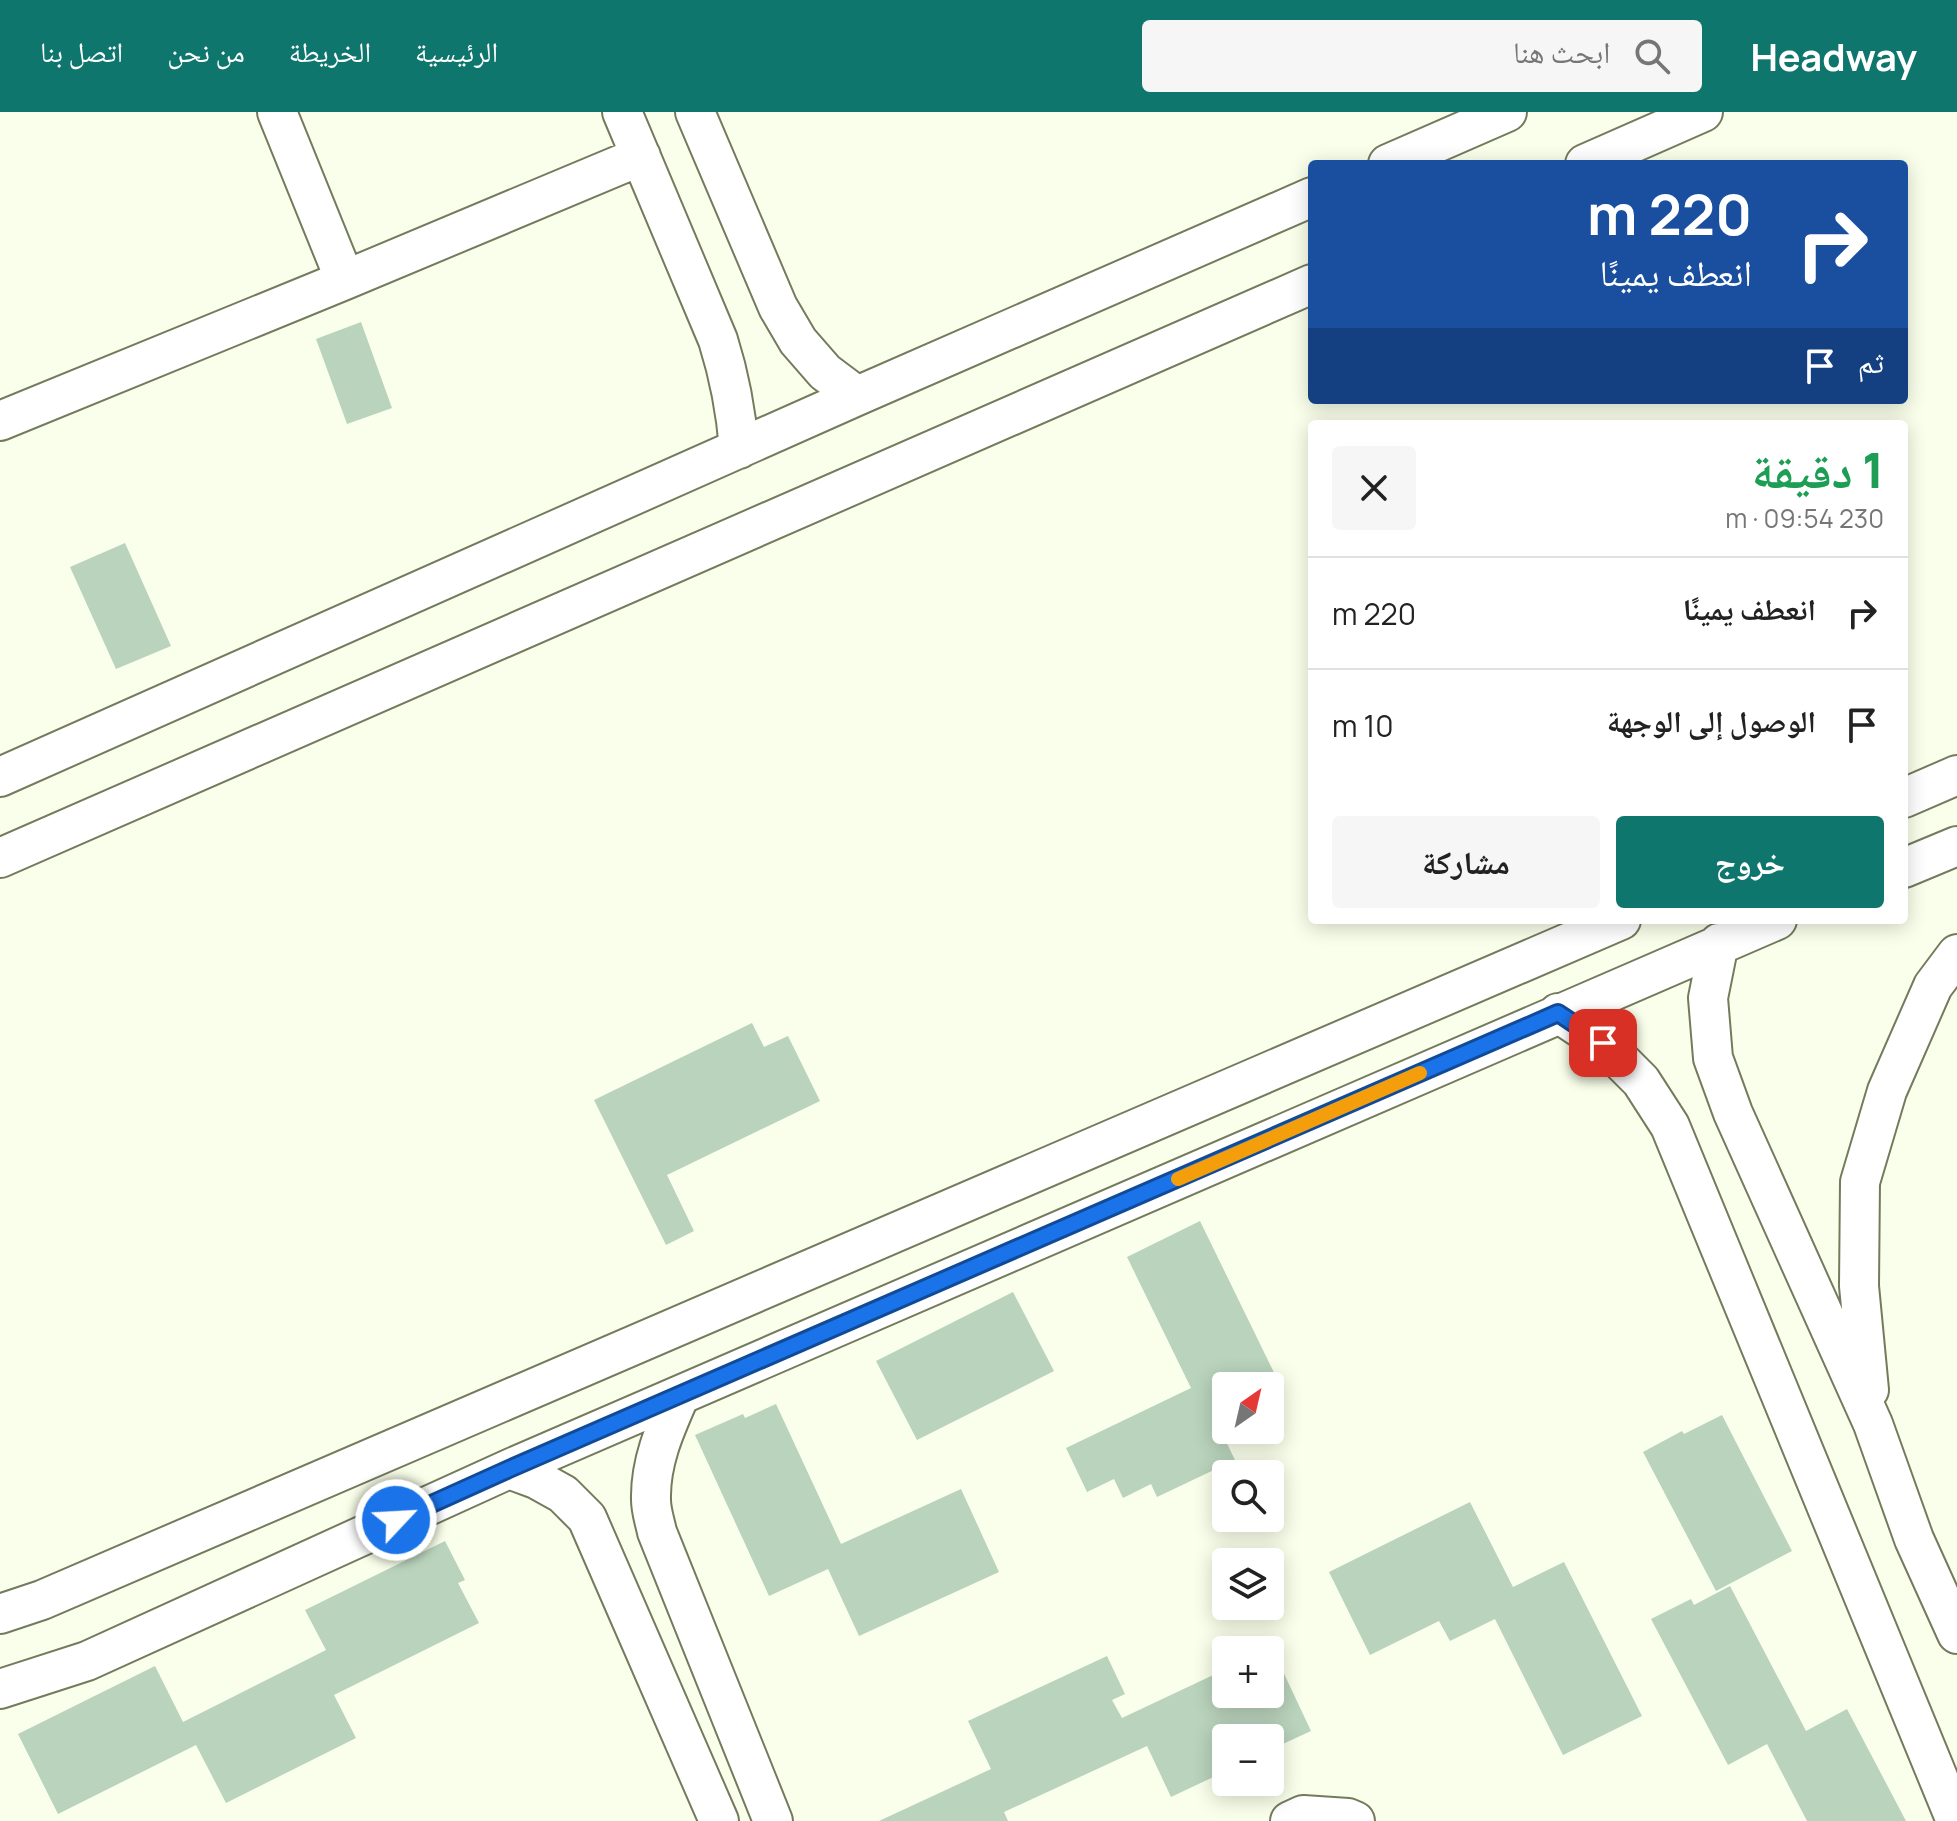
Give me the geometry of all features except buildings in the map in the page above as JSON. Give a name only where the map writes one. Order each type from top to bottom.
[{"type":"street","points":[[277,112],[345,280]]},
{"type":"street","points":[[622,112],[718,340],[730,376],[739,449]]},
{"type":"street","points":[[1397,160],[1507,112]]},
{"type":"street","points":[[1594,160],[1703,112]]},
{"type":"street","points":[[708,117],[778,307],[798,341],[825,372],[857,396]]},
{"type":"street","points":[[0,421],[641,156]]},
{"type":"street","points":[[0,777],[1308,199]]},
{"type":"street","points":[[0,858],[1308,286]]},
{"type":"street","points":[[1908,796],[1957,775]]},
{"type":"street","points":[[1908,866],[1957,846]]},
{"type":"street","points":[[0,1614],[42,1600],[1612,924]]},
{"type":"street","points":[[0,1689],[87,1661],[509,1469],[1767,924]]},
{"type":"street","points":[[1719,943],[1708,998],[1713,1058],[1733,1113],[1873,1424],[1914,1539],[1957,1634]]},
{"type":"street","points":[[1873,1424],[1859,1286],[1860,1182],[1887,1091],[1933,986],[1957,954]]},
{"type":"street","points":[[1558,1013],[1603,1043],[1641,1081],[1670,1126],[1956,1821]]},
{"type":"street","points":[[680,1395],[660,1441],[652,1472],[651,1503],[657,1532],[773,1821]]},
{"type":"street","points":[[509,1469],[563,1494],[587,1518],[719,1821]]},
{"type":"street","points":[[605,1560],[609,1549],[628,1534],[651,1536],[661,1543]]},
{"type":"street","points":[[1290,1821],[1303,1815],[1355,1821]]},
{"type":"slow traffic","points":[[1178,1179],[1420,1073]]},
{"type":"route","points":[[396,1520],[1558,1013],[1603,1043]]}]
